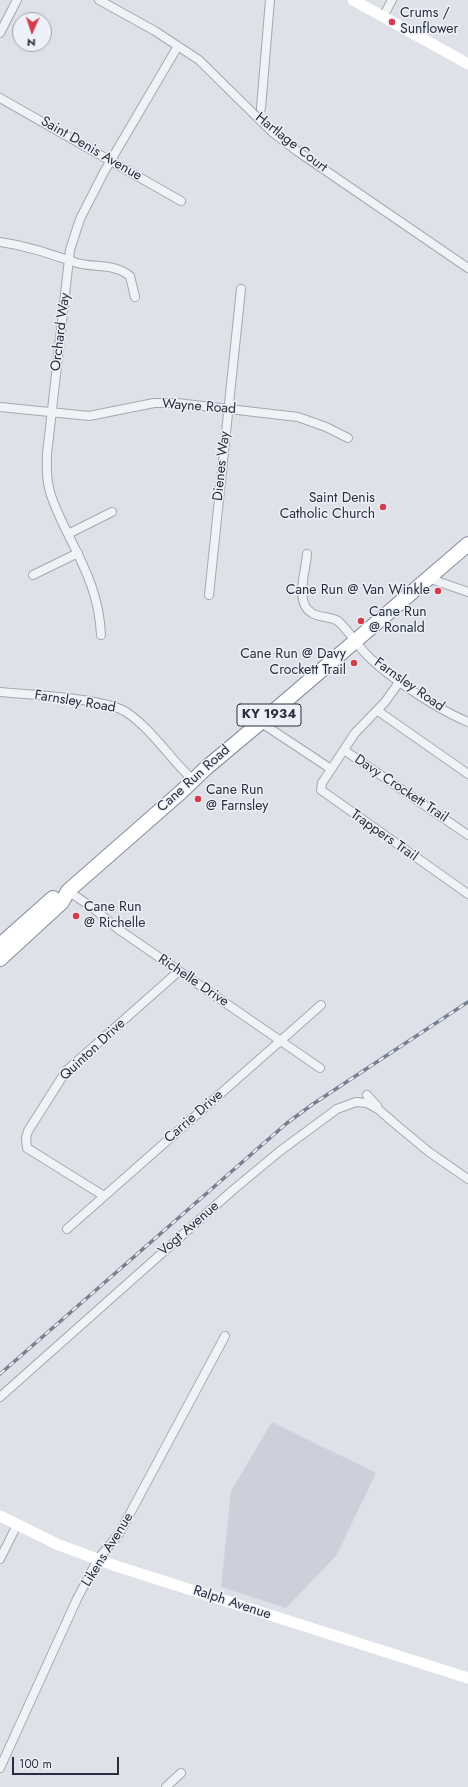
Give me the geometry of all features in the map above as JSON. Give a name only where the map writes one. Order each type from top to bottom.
[{"type":"highway","name":"Cane Run Road","points":[[0,958],[62,902],[68,891],[192,780],[468,544]]},
{"type":"highway","name":"Cane Run Road","points":[[0,945],[58,894],[68,891]]},
{"type":"street","points":[[0,33],[18,0]]},
{"type":"street","name":"Hartlage Court","points":[[99,0],[178,46],[209,69],[267,126],[297,151],[468,268]]},
{"type":"street","points":[[261,108],[270,0]]},
{"type":"street","points":[[353,0],[468,64]]},
{"type":"street","points":[[383,17],[392,0]]},
{"type":"street","name":"Orchard Way","points":[[101,635],[100,611],[95,592],[54,505],[47,476],[47,454],[71,244],[80,219],[110,160],[178,46]]},
{"type":"street","name":"Saint Denis Avenue","points":[[0,98],[181,201]]},
{"type":"street","points":[[0,242],[20,244],[44,250],[78,263],[110,267],[126,273],[131,278],[135,297]]},
{"type":"street","name":"Dienes Way","points":[[208,595],[241,289]]},
{"type":"street","name":"Wayne Road","points":[[0,407],[89,416],[154,403],[167,402],[298,417],[326,427],[348,438]]},
{"type":"street","points":[[68,534],[112,512]]},
{"type":"street","points":[[33,575],[78,554]]},
{"type":"street","name":"Farnsley Road","points":[[307,554],[302,596],[307,610],[315,615],[334,618],[370,658],[400,681],[443,710],[468,722]]},
{"type":"street","points":[[428,578],[468,592]]},
{"type":"street","points":[[344,750],[355,733],[378,711],[400,681]]},
{"type":"street","name":"Farnsley Road","points":[[0,692],[93,702],[117,707],[136,719],[192,780]]},
{"type":"street","points":[[378,711],[468,774]]},
{"type":"street","name":"Davy Crockett Trail","points":[[260,722],[331,770],[344,750],[468,835]]},
{"type":"street","name":"Trappers Trail","points":[[331,770],[320,788],[325,794],[468,894]]},
{"type":"street","name":"Richelle Drive","points":[[68,891],[93,908],[118,929],[320,1068]]},
{"type":"street","name":"Quinton Drive","points":[[104,1196],[28,1148],[27,1134],[66,1070],[179,971]]},
{"type":"street","name":"Carrie Drive","points":[[67,1228],[321,1005]]},
{"type":"street","name":"Vogt Avenue","points":[[367,1096],[392,1121]]},
{"type":"street","name":"Vogt Avenue","points":[[0,1397],[233,1190],[280,1151],[337,1109],[356,1102],[367,1103],[378,1109],[429,1152],[468,1179]]},
{"type":"street","name":"Likens Avenue","points":[[0,1768],[98,1559],[119,1534],[225,1336]]},
{"type":"street","name":"Ralph Avenue","points":[[0,1516],[60,1545],[98,1559],[468,1678]]},
{"type":"street","points":[[0,1559],[17,1525]]},
{"type":"street","points":[[166,1787],[181,1773]]},
{"type":"shaded area","points":[[272,1422],[376,1473],[336,1556],[286,1608],[221,1587],[231,1491]]},
{"type":"railway","points":[[0,1374],[287,1123],[313,1104],[468,1002]]},
{"type":"place","name":"Crums / Sunflower","points":[[392,22]]},
{"type":"place","name":"Saint Denis Catholic Church","points":[[383,507]]},
{"type":"place","name":"Cane Run @ Van Winkle","points":[[438,591]]},
{"type":"place","name":"Cane Run @ Ronald","points":[[361,621]]},
{"type":"place","name":"Cane Run @ Davy Crockett Trail","points":[[354,663]]},
{"type":"place","name":"Cane Run @ Farnsley","points":[[198,799]]},
{"type":"place","name":"Cane Run @ Richelle","points":[[76,916]]}]
